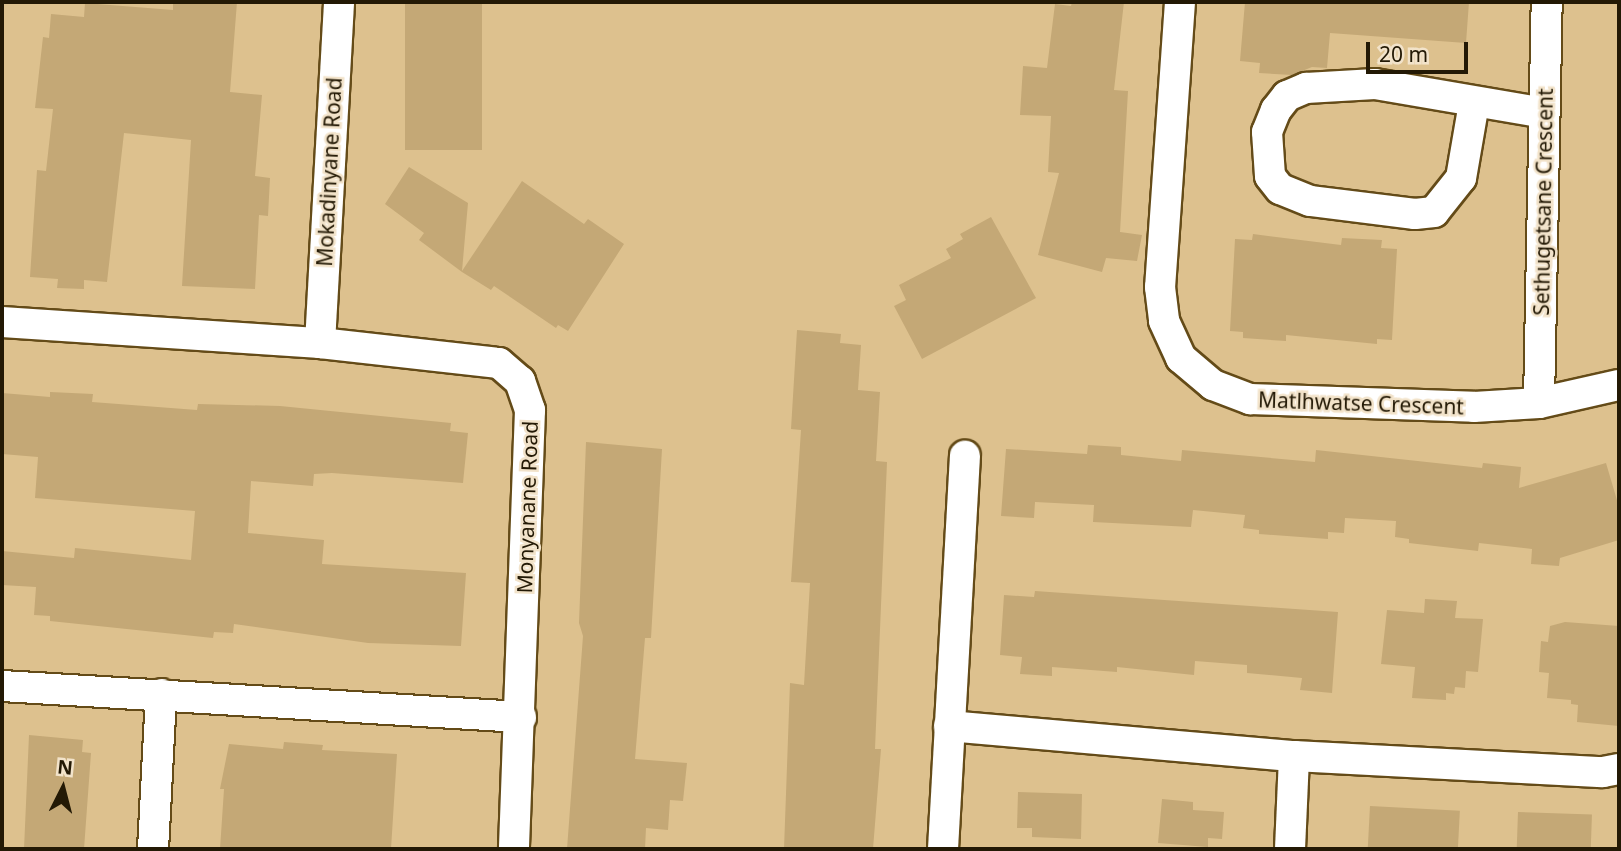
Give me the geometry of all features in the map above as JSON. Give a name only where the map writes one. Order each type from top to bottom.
[{"type":"street","name":"Mokadinyane Road","points":[[320,343],[339,2]]},
{"type":"street","name":"Matlhwatse Crescent","points":[[1180,2],[1160,288],[1164,321],[1181,358],[1213,385],[1250,400],[1474,407],[1539,403],[1619,385]]},
{"type":"street","name":"Sethugetsane Crescent","points":[[1539,403],[1547,2]]},
{"type":"street","points":[[1474,103],[1461,178],[1433,212],[1415,214],[1310,201],[1280,189],[1270,176],[1266,155],[1272,121],[1287,96],[1306,88],[1375,84],[1545,113]]},
{"type":"street","name":"Monyanane Road","points":[[2,322],[320,343],[499,363],[520,381],[530,410],[521,716],[514,849]]},
{"type":"street","points":[[943,849],[965,456]]},
{"type":"street","points":[[2,686],[521,716]]},
{"type":"street","points":[[153,849],[161,694]]},
{"type":"street","points":[[949,726],[1294,755],[1619,769]]},
{"type":"street","points":[[1290,849],[1294,755]]},
{"type":"building","points":[[173,2],[237,2],[230,92],[262,95],[255,176],[270,178],[268,216],[259,215],[255,289],[182,286],[191,140],[124,133],[107,282],[84,280],[84,289],[57,288],[58,279],[30,277],[37,170],[46,171],[53,109],[35,108],[43,37],[49,38],[51,14],[84,17],[85,3],[173,10]]},
{"type":"building","points":[[405,2],[482,2],[482,150],[405,150]]},
{"type":"building","points":[[1072,2],[1124,2],[1114,90],[1128,91],[1120,232],[1142,235],[1137,261],[1106,258],[1102,272],[1038,255],[1059,173],[1048,172],[1051,116],[1020,115],[1023,66],[1047,68],[1055,4],[1071,6]]},
{"type":"building","points":[[1245,2],[1469,2],[1466,43],[1330,33],[1327,68],[1312,67],[1292,75],[1259,73],[1260,63],[1240,61]]},
{"type":"building","points":[[409,167],[468,203],[462,271],[522,181],[584,224],[588,219],[624,244],[568,331],[558,325],[556,328],[494,286],[491,290],[462,272],[419,240],[424,233],[385,204]]},
{"type":"building","points":[[991,217],[1036,298],[922,359],[894,306],[906,300],[899,285],[951,258],[946,249],[963,239],[960,234]]},
{"type":"building","points":[[1253,234],[1341,245],[1342,238],[1382,240],[1381,248],[1397,249],[1392,340],[1377,339],[1377,344],[1286,335],[1286,341],[1243,338],[1243,332],[1230,331],[1235,239],[1252,240]]},
{"type":"building","points":[[797,330],[841,334],[840,343],[861,345],[858,390],[880,392],[876,461],[887,462],[875,749],[881,749],[873,849],[784,849],[790,683],[804,685],[810,583],[791,582],[801,430],[791,429]]},
{"type":"building","points":[[50,392],[93,394],[92,402],[197,410],[198,404],[280,406],[451,423],[450,431],[468,433],[463,483],[332,473],[314,474],[313,486],[251,481],[248,533],[324,540],[322,564],[466,573],[461,646],[368,643],[234,624],[233,633],[214,632],[213,638],[50,621],[50,616],[34,615],[36,587],[2,585],[2,551],[74,558],[75,548],[191,560],[195,511],[35,498],[38,457],[2,454],[2,393],[50,397]]},
{"type":"building","points":[[586,442],[662,449],[651,638],[645,638],[635,759],[687,763],[683,801],[670,800],[668,830],[646,828],[645,849],[567,849],[583,636],[579,623]]},
{"type":"building","points":[[1088,445],[1121,447],[1121,455],[1181,461],[1182,450],[1315,462],[1316,450],[1482,468],[1483,463],[1521,467],[1519,488],[1606,463],[1619,507],[1619,540],[1560,558],[1559,566],[1531,564],[1532,549],[1479,543],[1478,551],[1409,543],[1409,539],[1395,537],[1396,521],[1345,518],[1344,533],[1328,532],[1328,539],[1259,534],[1259,530],[1243,528],[1245,515],[1193,510],[1191,527],[1093,522],[1094,505],[1035,502],[1034,518],[1001,516],[1006,449],[1087,454]]},
{"type":"building","points":[[1035,591],[1338,612],[1332,693],[1300,690],[1302,678],[1247,673],[1247,665],[1195,661],[1194,675],[1117,667],[1117,672],[1052,667],[1052,676],[1020,674],[1022,657],[1000,655],[1004,595],[1034,597]]},
{"type":"building","points":[[1425,599],[1457,601],[1455,618],[1483,619],[1478,672],[1466,671],[1465,688],[1455,687],[1454,694],[1446,693],[1446,700],[1412,698],[1415,667],[1381,664],[1387,610],[1424,613]]},
{"type":"building","points":[[1565,622],[1619,626],[1619,726],[1577,722],[1578,705],[1571,704],[1571,700],[1547,698],[1549,673],[1539,672],[1541,641],[1548,642],[1550,626]]},
{"type":"building","points":[[29,735],[83,740],[82,752],[91,753],[84,849],[24,849]]},
{"type":"building","points":[[284,742],[323,745],[322,750],[397,754],[391,849],[220,849],[224,789],[220,789],[229,744],[283,749]]},
{"type":"building","points":[[1018,792],[1082,794],[1081,839],[1032,837],[1032,828],[1017,828]]},
{"type":"building","points":[[1162,799],[1193,802],[1193,810],[1224,812],[1222,839],[1208,838],[1208,847],[1158,843]]},
{"type":"building","points":[[1370,806],[1460,811],[1458,849],[1368,849]]},
{"type":"building","points":[[1518,812],[1592,815],[1591,849],[1517,849]]}]
